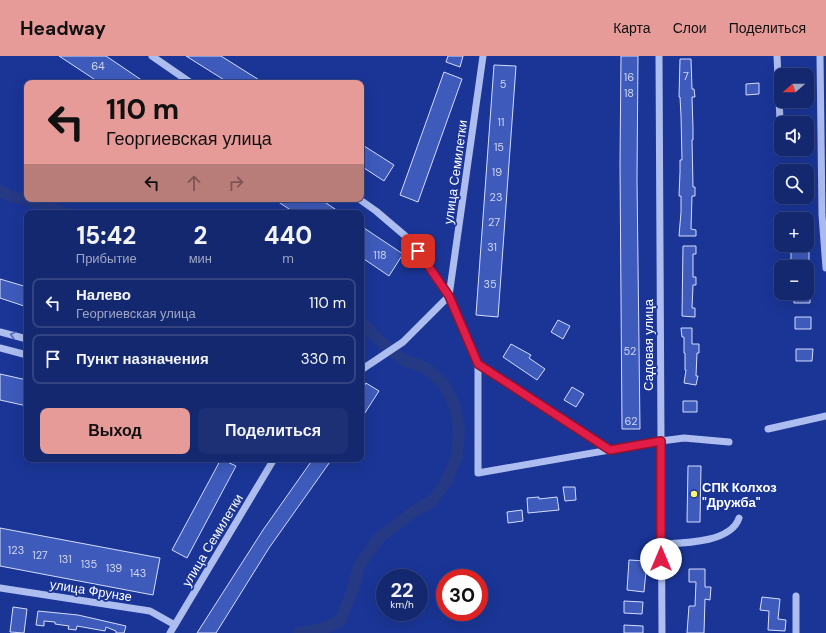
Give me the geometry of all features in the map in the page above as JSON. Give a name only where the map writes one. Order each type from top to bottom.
[{"type":"street","points":[[152,56],[187,80]]},
{"type":"street","name":"улица Семилетки","points":[[449,296],[483,56]]},
{"type":"street","name":"Садовая улица","points":[[659,56],[662,633]]},
{"type":"street","points":[[776,56],[779,116]]},
{"type":"street","points":[[820,56],[822,215],[826,268]]},
{"type":"street","points":[[363,202],[410,240],[449,296],[478,364],[478,473],[684,438],[729,442]]},
{"type":"street","points":[[364,368],[403,342],[449,296]]},
{"type":"street","points":[[0,332],[24,338]]},
{"type":"street","points":[[0,348],[24,355]]},
{"type":"street","points":[[478,364],[610,450]]},
{"type":"street","points":[[768,429],[826,416]]},
{"type":"street","name":"улица Семилетки","points":[[170,633],[272,462]]},
{"type":"street","points":[[661,544],[701,542],[727,533],[733,528],[739,518]]},
{"type":"street","name":"улица Фрунзе","points":[[0,588],[150,611],[175,626]]},
{"type":"street","points":[[796,596],[796,633]]},
{"type":"building","points":[[59,56],[106,56],[142,80],[95,80]]},
{"type":"building","points":[[186,56],[221,56],[259,80],[224,80]]},
{"type":"building","points":[[448,56],[463,56],[460,67],[446,62]]},
{"type":"building","points":[[621,56],[638,56],[637,179],[640,429],[622,429],[620,164]]},
{"type":"building","points":[[680,59],[691,59],[692,89],[694,89],[695,97],[692,97],[692,140],[693,187],[695,187],[695,196],[692,196],[691,229],[696,230],[696,236],[679,236],[681,212],[681,196],[679,196],[680,160],[682,160],[679,97]]},
{"type":"building","points":[[494,65],[516,66],[498,317],[476,315]]},
{"type":"building","points":[[444,72],[462,79],[418,202],[400,195]]},
{"type":"building","points":[[759,83],[759,94],[746,95],[746,84]]},
{"type":"building","points":[[364,146],[394,165],[384,181],[364,168]]},
{"type":"building","points":[[278,202],[324,202],[336,210],[290,210]]},
{"type":"building","points":[[364,228],[403,254],[389,276],[364,259]]},
{"type":"building","points":[[683,246],[696,246],[696,254],[693,254],[693,277],[696,277],[696,285],[693,285],[692,308],[695,308],[695,317],[682,316]]},
{"type":"building","points":[[791,252],[809,252],[809,260],[791,260]]},
{"type":"building","points":[[0,279],[24,286],[24,306],[0,298]]},
{"type":"building","points":[[794,300],[810,300],[810,303],[794,303]]},
{"type":"building","points":[[795,317],[811,317],[811,329],[795,329]]},
{"type":"building","points":[[558,320],[570,326],[563,339],[551,332]]},
{"type":"building","points":[[681,328],[692,328],[692,344],[699,344],[696,376],[698,376],[696,385],[684,383],[686,370],[684,337],[682,337]]},
{"type":"building","points":[[511,344],[531,355],[529,358],[545,369],[537,380],[503,357]]},
{"type":"building","points":[[796,349],[813,349],[812,361],[796,361]]},
{"type":"building","points":[[0,374],[24,379],[24,405],[0,400]]},
{"type":"building","points":[[366,383],[379,391],[364,414],[364,386]]},
{"type":"building","points":[[572,387],[584,394],[576,407],[564,400]]},
{"type":"building","points":[[683,401],[697,401],[697,412],[683,412]]},
{"type":"building","points":[[219,462],[227,462],[236,466],[187,558],[172,550]]},
{"type":"building","points":[[311,462],[330,462],[269,548],[216,633],[197,633],[263,530]]},
{"type":"building","name":"СПК Колхоз \"Дружба\"","points":[[688,466],[701,466],[700,522],[687,522]]},
{"type":"building","points":[[563,487],[575,487],[576,500],[565,501]]},
{"type":"building","points":[[539,497],[539,499],[557,497],[559,510],[528,513],[527,498]]},
{"type":"building","points":[[522,510],[523,521],[508,523],[507,512]]},
{"type":"building","points":[[0,528],[160,558],[153,595],[0,566]]},
{"type":"building","points":[[629,560],[647,561],[644,592],[627,590]]},
{"type":"building","points":[[689,569],[705,569],[705,587],[711,587],[710,600],[705,599],[704,633],[687,633],[689,606],[695,606],[696,582],[689,582]]},
{"type":"building","points":[[762,597],[780,599],[778,619],[786,620],[785,631],[768,630],[769,611],[760,610]]},
{"type":"building","points":[[624,601],[643,602],[642,614],[624,613]]},
{"type":"building","points":[[13,607],[27,609],[24,633],[10,632]]},
{"type":"building","points":[[38,611],[78,615],[126,626],[124,633],[116,633],[116,631],[106,627],[105,631],[77,626],[76,630],[68,629],[69,626],[55,624],[55,622],[44,621],[44,626],[36,625]]},
{"type":"building","points":[[624,625],[643,626],[643,633],[624,633]]},
{"type":"waterway","points":[[0,191],[11,196],[24,199]]},
{"type":"waterway","points":[[35,202],[56,210]]},
{"type":"waterway","points":[[299,633],[325,628],[340,621],[352,592],[359,566],[379,538],[413,512],[432,501],[446,482],[457,456],[459,430],[455,406],[443,383],[426,368],[403,360],[364,325]]},
{"type":"place","name":"СПК Колхоз \"Дружба\"","points":[[694,494]]},
{"type":"route","points":[[418,251],[449,296],[478,364],[610,450],[661,441],[661,559]]}]
